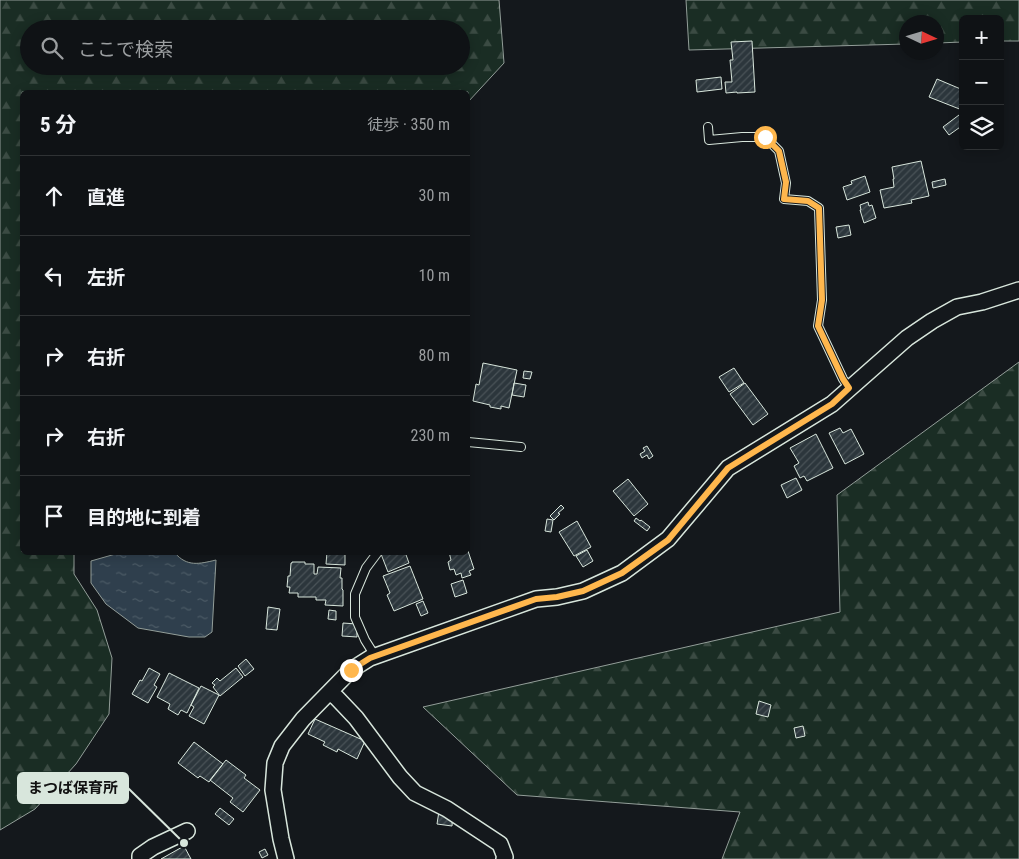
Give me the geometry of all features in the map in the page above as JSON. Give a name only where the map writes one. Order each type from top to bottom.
[{"type":"street","points":[[286,859],[280,840],[273,790],[274,763],[282,746],[303,719],[351,670],[375,656],[536,599],[557,597],[583,591],[622,573],[668,540],[728,468],[832,404],[907,338],[957,307],[982,302],[1019,290]]},
{"type":"street","points":[[330,692],[356,718],[400,777],[415,793],[447,809],[500,844],[504,859]]},
{"type":"street","points":[[140,859],[140,856],[153,847],[187,831]]},
{"type":"lane","points":[[708,127],[708,140],[765,137],[779,151],[786,182],[784,199],[808,201],[819,208],[822,300],[818,326],[849,388]]},
{"type":"lane","points":[[470,442],[521,448]]},
{"type":"lane","points":[[375,656],[355,618],[355,594],[366,568],[376,555]]},
{"type":"green space","points":[[0,0],[499,0],[504,63],[470,100],[470,90],[20,90],[20,555],[74,555],[74,574],[97,610],[112,658],[109,714],[76,764],[35,809],[0,830]]},
{"type":"green space","points":[[686,0],[1019,0],[1019,41],[1004,41],[1004,15],[959,15],[959,42],[944,43],[944,15],[899,15],[899,44],[689,50]]},
{"type":"green space","points":[[1019,362],[1019,859],[722,859],[740,812],[517,795],[423,707],[840,612],[837,495]]},
{"type":"water","points":[[112,555],[178,555],[184,561],[194,563],[216,560],[212,632],[205,637],[189,637],[138,628],[106,604],[91,583],[91,561]]},
{"type":"building","points":[[752,41],[755,92],[726,93],[725,82],[732,82],[730,60],[733,60],[731,42]]},
{"type":"building","points":[[721,77],[722,89],[697,92],[696,80]]},
{"type":"building","points":[[937,79],[959,88],[959,109],[929,97]]},
{"type":"building","points":[[959,115],[959,128],[949,135],[943,127]]},
{"type":"building","points":[[921,161],[929,196],[911,200],[912,203],[884,208],[880,190],[894,187],[892,167]]},
{"type":"building","points":[[865,176],[870,192],[847,200],[843,187],[852,184],[851,181]]},
{"type":"building","points":[[945,179],[946,185],[933,188],[932,182]]},
{"type":"building","points":[[868,202],[869,206],[872,205],[876,218],[864,223],[860,205]]},
{"type":"building","points":[[849,225],[851,235],[838,238],[836,227]]},
{"type":"building","points":[[483,363],[517,370],[509,408],[501,406],[501,409],[490,407],[490,405],[473,401],[476,384],[479,385]]},
{"type":"building","points":[[734,368],[744,383],[729,392],[719,377]]},
{"type":"building","points":[[524,371],[532,372],[530,379],[523,378]]},
{"type":"building","points":[[514,383],[526,385],[524,397],[512,395]]},
{"type":"building","points":[[745,383],[768,414],[753,425],[730,394]]},
{"type":"building","points":[[840,428],[843,433],[851,429],[864,454],[845,464],[829,433]]},
{"type":"building","points":[[816,434],[833,468],[807,481],[804,476],[800,478],[794,466],[799,463],[790,448]]},
{"type":"building","points":[[647,446],[653,456],[649,459],[647,455],[642,458],[640,454],[645,451],[643,448]]},
{"type":"building","points":[[796,478],[802,490],[787,498],[781,485]]},
{"type":"building","points":[[628,479],[648,504],[634,516],[613,491]]},
{"type":"building","points":[[561,505],[564,508],[554,520],[550,516]]},
{"type":"building","points":[[636,518],[650,527],[647,531],[634,521]]},
{"type":"building","points":[[547,519],[553,520],[551,532],[545,531]]},
{"type":"building","points":[[577,521],[591,547],[574,556],[559,532]]},
{"type":"building","points":[[587,550],[593,561],[583,567],[576,556]]},
{"type":"building","points":[[327,555],[345,555],[345,565],[326,564]]},
{"type":"building","points":[[381,555],[406,555],[409,563],[388,572]]},
{"type":"building","points":[[450,555],[469,555],[474,569],[469,571],[471,575],[462,578],[461,573],[456,575],[454,569],[450,570],[448,562],[451,560]]},
{"type":"building","points":[[292,562],[314,564],[314,574],[317,574],[318,567],[341,568],[340,578],[342,578],[343,606],[325,605],[326,600],[316,600],[316,597],[298,597],[298,593],[289,593],[290,587],[287,587],[288,576],[290,576]]},
{"type":"building","points":[[410,566],[423,599],[394,611],[387,595],[390,593],[383,576]]},
{"type":"building","points":[[463,580],[467,593],[455,597],[451,584]]},
{"type":"building","points":[[423,601],[428,613],[421,616],[416,604]]},
{"type":"building","points":[[268,607],[280,609],[277,630],[266,629]]},
{"type":"building","points":[[329,610],[336,611],[336,620],[328,619]]},
{"type":"building","points":[[343,623],[357,624],[357,637],[342,636]]},
{"type":"building","points":[[246,659],[254,669],[245,676],[238,666]]},
{"type":"building","points":[[149,668],[160,674],[154,685],[157,687],[148,703],[132,694]]},
{"type":"building","points":[[236,668],[243,677],[220,696],[213,687],[215,685],[212,683],[217,678],[220,681]]},
{"type":"building","points":[[169,673],[199,688],[187,713],[181,710],[178,715],[168,709],[170,704],[157,697]]},
{"type":"building","points":[[201,686],[219,695],[204,724],[189,716],[194,707],[191,705]]},
{"type":"building","points":[[759,701],[771,705],[768,717],[756,714]]},
{"type":"building","points":[[315,719],[365,741],[357,759],[338,749],[337,752],[323,745],[325,742],[308,734]]},
{"type":"building","points":[[803,726],[805,736],[796,738],[794,728]]},
{"type":"building","points":[[194,742],[223,764],[209,782],[200,776],[198,778],[178,763]]},
{"type":"building","points":[[226,760],[246,775],[244,778],[260,790],[243,812],[230,802],[233,798],[210,780]]},
{"type":"building","points":[[220,808],[234,819],[229,825],[215,814]]},
{"type":"building","points":[[439,811],[453,812],[452,826],[437,824]]},
{"type":"building","points":[[184,846],[191,859],[161,859]]},
{"type":"building","points":[[265,849],[268,855],[262,858],[259,852]]},
{"type":"place","name":"まつば保育所","points":[[184,843]]},
{"type":"route","points":[[351,670],[370,658],[536,599],[557,597],[583,591],[622,573],[668,540],[728,468],[832,404],[849,388],[818,326],[822,300],[819,208],[808,201],[784,199],[786,182],[779,151],[765,137]]}]
